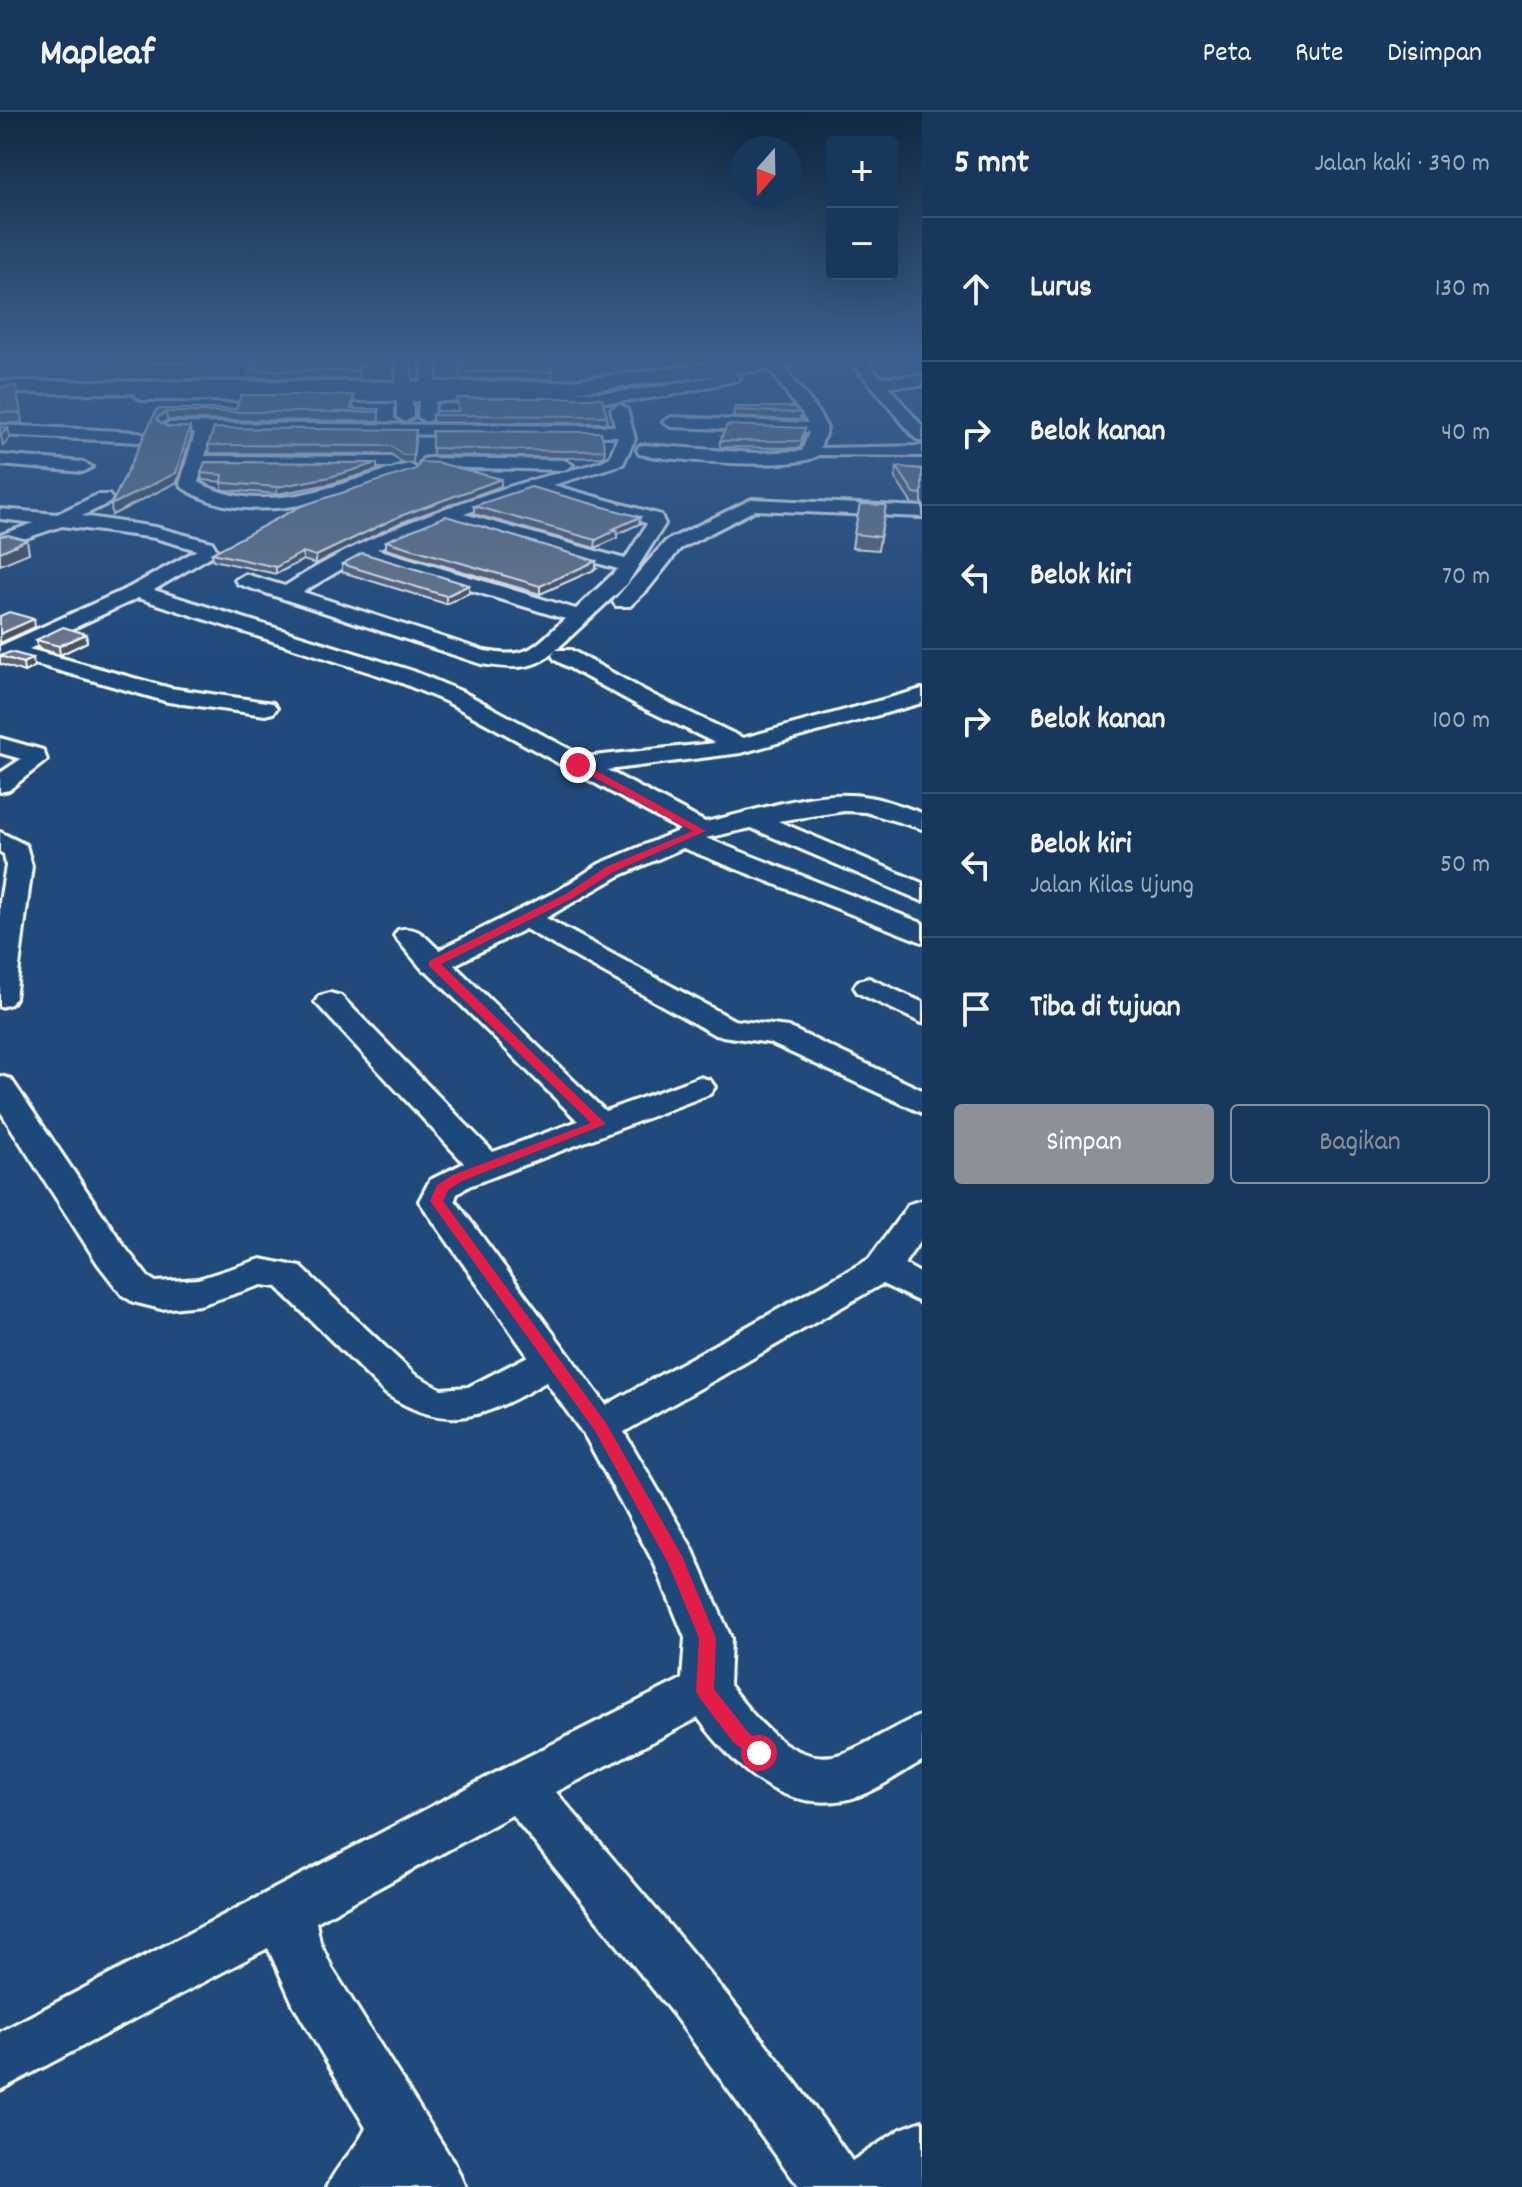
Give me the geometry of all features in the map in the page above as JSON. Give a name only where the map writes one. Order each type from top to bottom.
[{"type":"street","points":[[196,458],[189,480],[191,486],[232,500],[265,505],[302,502],[419,463]]},
{"type":"street","points":[[195,461],[391,462],[400,458],[419,463],[604,466]]},
{"type":"street","points":[[419,463],[420,458]]},
{"type":"street","points":[[288,593],[324,568],[359,550],[448,515],[534,485],[604,466],[619,458]]},
{"type":"street","points":[[690,458],[766,471],[803,458]]},
{"type":"street","points":[[0,460],[83,467]]},
{"type":"street","points":[[752,504],[766,471]]},
{"type":"street","points":[[245,580],[481,657],[521,662],[538,655],[620,580],[656,524],[654,519],[534,485]]},
{"type":"street","points":[[0,541],[58,521],[103,499]]},
{"type":"street","points":[[455,697],[539,671],[563,655],[642,584],[673,545],[752,504],[922,512]]},
{"type":"street","points":[[0,514],[151,533],[196,543],[207,549],[200,558],[137,591],[9,644]]},
{"type":"street","points":[[448,515],[630,566]]},
{"type":"street","points":[[359,550],[579,617]]},
{"type":"street","points":[[137,591],[405,676],[455,697],[578,765],[692,835],[922,933]]},
{"type":"street","points":[[9,644],[168,695],[265,708]]},
{"type":"street","points":[[563,655],[645,700],[741,746]]},
{"type":"street","points":[[578,765],[670,757],[741,746],[922,696]]},
{"type":"street","points":[[0,745],[34,755],[35,760],[0,785]]},
{"type":"street","points":[[433,964],[569,896],[609,870],[692,835],[808,805],[856,803],[891,810],[922,821]]},
{"type":"street","points":[[754,820],[922,893]]},
{"type":"street","points":[[0,840],[17,851],[19,866],[0,998]]},
{"type":"street","points":[[525,918],[726,1028],[777,1034],[922,1103]]},
{"type":"street","points":[[408,936],[433,964],[600,1124]]},
{"type":"street","points":[[869,987],[922,1014]]},
{"type":"street","points":[[330,1002],[487,1167]]},
{"type":"street","points":[[0,1086],[120,1268],[146,1293],[161,1296],[200,1292],[261,1272],[288,1276],[400,1384],[428,1402],[444,1406],[466,1406],[552,1361]]},
{"type":"street","points":[[699,1087],[447,1184],[437,1201],[600,1427],[676,1561],[708,1638],[705,1691],[740,1737],[794,1777],[845,1777],[922,1737]]},
{"type":"street","points":[[600,1427],[882,1268],[922,1212]]},
{"type":"street","points":[[882,1268],[922,1290]]},
{"type":"street","points":[[0,2062],[519,1786],[705,1691]]},
{"type":"street","points":[[519,1786],[692,1995],[796,2130],[834,2187]]},
{"type":"street","points":[[287,1912],[294,1947],[308,1978],[435,2187]]},
{"type":"street","points":[[357,2187],[377,2169],[397,2129]]},
{"type":"street","points":[[865,2187],[922,2150]]},
{"type":"building","points":[[134,458],[181,458],[176,473],[111,505]]},
{"type":"building","points":[[205,462],[377,463],[330,477],[277,487],[222,482],[223,475],[201,473]]},
{"type":"building","points":[[421,462],[439,463],[501,479],[400,516],[316,556],[303,552],[276,567],[212,553],[301,506],[416,469]]},
{"type":"building","points":[[897,467],[922,469],[922,494],[914,493]]},
{"type":"building","points":[[531,487],[640,517],[596,540],[474,506]]},
{"type":"building","points":[[860,504],[886,505],[880,537],[854,534]]},
{"type":"building","points":[[446,516],[596,561],[540,586],[386,541]]},
{"type":"building","points":[[0,536],[27,540],[0,552]]},
{"type":"building","points":[[362,553],[469,585],[446,596],[342,564]]},
{"type":"building","points":[[9,612],[34,619],[0,634],[0,616]]},
{"type":"building","points":[[63,627],[86,634],[59,646],[36,640]]},
{"type":"building","points":[[10,652],[33,658],[23,663],[0,656]]},
{"type":"route","points":[[578,765],[701,831],[609,870],[569,896],[433,964],[600,1124],[457,1178],[442,1188],[437,1201],[454,1229],[600,1427],[676,1561],[708,1638],[705,1691],[740,1737],[759,1753]]}]
